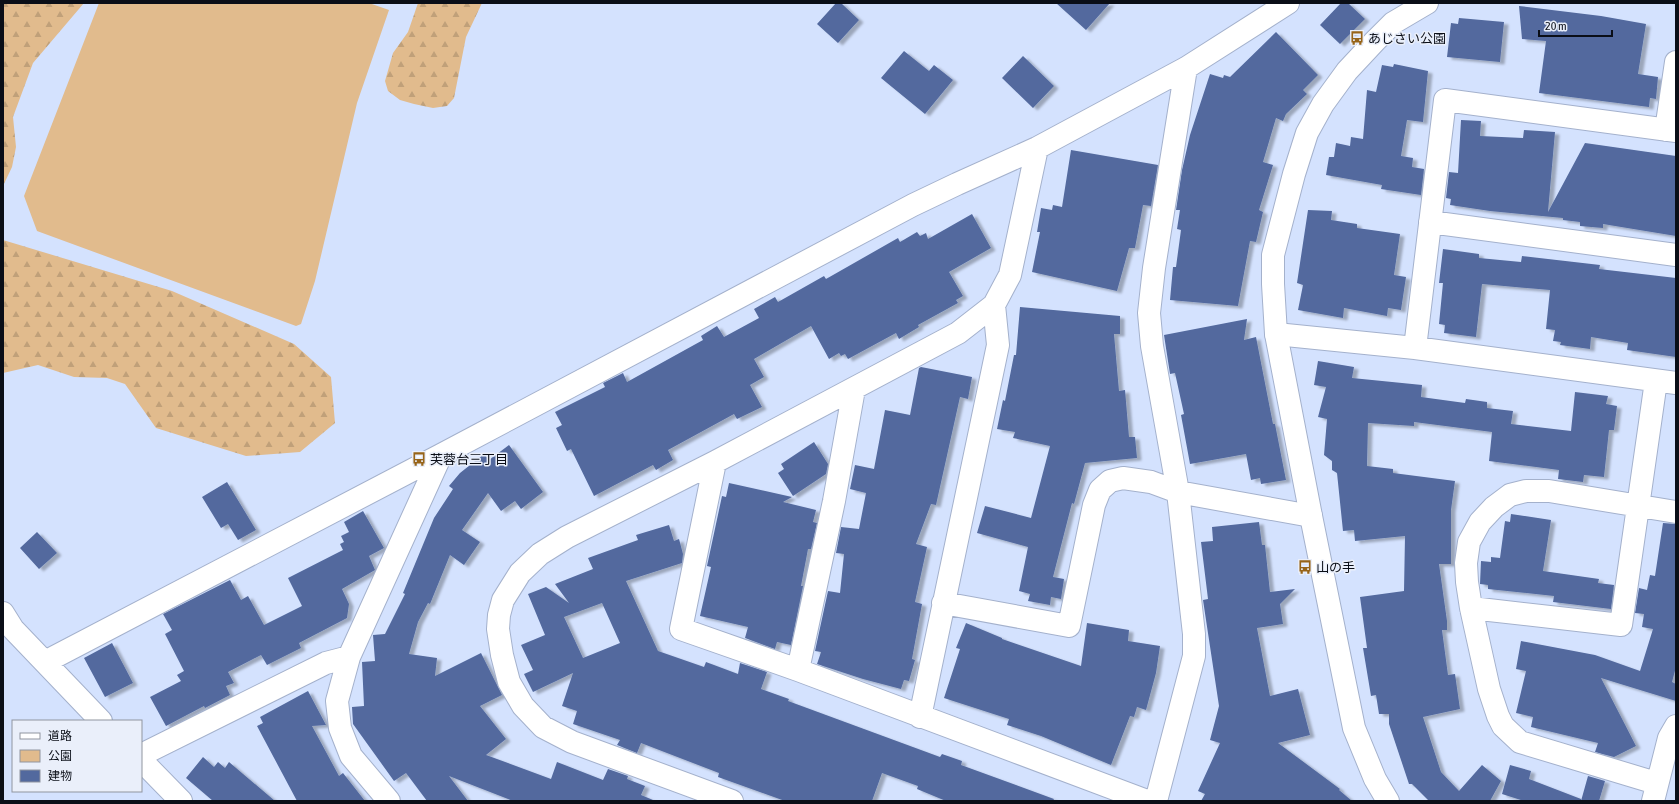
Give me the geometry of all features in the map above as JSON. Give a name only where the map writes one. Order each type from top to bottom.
[{"type":"street","points":[[45,662],[906,209],[956,184],[1037,148],[1186,68],[1288,3]]},
{"type":"street","points":[[1388,801],[1375,778],[1354,728],[1276,334],[1272,284],[1273,255],[1294,174],[1307,133],[1323,104],[1347,71],[1374,41],[1393,23],[1427,3]]},
{"type":"street","points":[[1415,348],[1445,100],[1671,130],[1676,62]]},
{"type":"street","points":[[1156,801],[1194,656],[1194,634],[1178,492],[1152,346],[1148,313],[1186,68]]},
{"type":"street","points":[[732,801],[572,742],[543,727],[523,706],[509,682],[502,655],[498,629],[499,615],[503,600],[520,573],[540,554],[567,537],[715,462],[958,334],[994,305],[1010,275],[1037,148]]},
{"type":"street","points":[[1430,222],[1676,255]]},
{"type":"street","points":[[920,717],[998,345],[994,305]]},
{"type":"street","points":[[1276,334],[1415,348],[1666,382],[1638,506],[1621,625],[1471,608]]},
{"type":"street","points":[[798,670],[834,501],[854,389]]},
{"type":"street","points":[[389,801],[351,756],[340,728],[337,701],[349,657],[441,455]]},
{"type":"street","points":[[715,462],[681,629],[798,670],[1147,801]]},
{"type":"street","points":[[943,603],[1069,626],[1094,504],[1100,490],[1110,481],[1123,478],[1151,482],[1178,492],[1311,516]]},
{"type":"street","points":[[1676,512],[1550,491],[1526,491],[1510,495],[1494,507],[1480,522],[1469,542],[1466,563],[1471,608],[1489,689],[1503,726],[1520,742],[1654,792],[1669,738],[1676,726]]},
{"type":"street","points":[[3,613],[13,629],[100,720]]},
{"type":"street","points":[[142,754],[326,663],[349,657]]},
{"type":"street","points":[[142,761],[181,801]]},
{"type":"green space","points":[[3,3],[84,3],[33,63],[13,117],[16,147],[12,167],[3,186]]},
{"type":"green space","points":[[99,3],[369,3],[389,10],[357,103],[315,281],[301,324],[296,326],[37,231],[24,196]]},
{"type":"green space","points":[[418,3],[482,3],[466,37],[454,98],[447,106],[433,108],[400,100],[388,91],[385,81],[393,53],[408,32]]},
{"type":"green space","points":[[3,240],[172,291],[294,344],[331,377],[335,423],[300,452],[246,456],[156,428],[125,384],[107,378],[74,377],[38,365],[3,373]]},
{"type":"building","points":[[836,3],[841,3],[859,20],[838,43],[817,24]]},
{"type":"building","points":[[1056,3],[1110,3],[1086,30]]},
{"type":"building","points":[[1341,3],[1348,3],[1365,19],[1340,44],[1320,25]]},
{"type":"building","points":[[1519,6],[1601,16],[1646,24],[1638,74],[1658,77],[1656,99],[1650,98],[1649,107],[1539,93],[1546,41],[1522,39]]},
{"type":"building","points":[[1459,18],[1504,22],[1500,62],[1447,57],[1451,23],[1458,24]]},
{"type":"building","points":[[1276,32],[1318,75],[1303,90],[1307,94],[1286,114],[1283,121],[1276,118],[1263,162],[1273,165],[1259,210],[1263,212],[1256,242],[1250,241],[1238,306],[1170,300],[1173,267],[1176,267],[1181,230],[1177,229],[1180,210],[1176,210],[1182,170],[1190,135],[1210,74],[1223,78],[1224,75],[1230,77]]},
{"type":"building","points":[[904,51],[929,71],[934,65],[953,80],[925,114],[881,78]]},
{"type":"building","points":[[1023,56],[1054,86],[1033,108],[1002,78]]},
{"type":"building","points":[[1394,64],[1428,71],[1423,122],[1407,120],[1401,156],[1413,158],[1412,167],[1424,169],[1421,195],[1381,189],[1382,185],[1326,175],[1329,157],[1334,157],[1336,143],[1350,146],[1351,137],[1363,139],[1367,90],[1376,92],[1382,65],[1393,67]]},
{"type":"building","points":[[1461,120],[1481,121],[1480,136],[1523,138],[1524,130],[1555,132],[1548,212],[1585,143],[1676,156],[1676,236],[1603,224],[1603,228],[1580,226],[1580,222],[1563,220],[1563,218],[1490,211],[1450,205],[1451,199],[1446,198],[1449,172],[1458,173]]},
{"type":"building","points":[[1071,150],[1158,165],[1151,206],[1143,205],[1135,248],[1129,248],[1117,291],[1032,272],[1040,232],[1037,232],[1041,208],[1052,210],[1053,205],[1062,207]]},
{"type":"building","points":[[1308,210],[1332,211],[1331,220],[1357,224],[1357,228],[1400,234],[1394,275],[1406,277],[1401,310],[1388,308],[1387,316],[1344,308],[1343,318],[1298,310],[1303,285],[1297,283]]},
{"type":"building","points":[[972,214],[991,248],[949,272],[963,296],[956,300],[958,303],[918,325],[919,327],[899,339],[896,333],[848,359],[845,354],[841,356],[839,353],[829,359],[811,326],[754,359],[764,377],[750,385],[762,407],[737,419],[734,414],[668,450],[673,460],[656,470],[653,465],[594,496],[571,449],[567,451],[556,428],[562,425],[555,412],[605,387],[603,383],[623,373],[627,382],[703,340],[701,336],[717,326],[724,337],[759,318],[754,309],[775,297],[778,302],[824,276],[826,279],[898,238],[900,242],[917,232],[920,236],[926,233],[928,239]]},
{"type":"building","points":[[1443,249],[1479,254],[1479,258],[1521,262],[1522,256],[1600,265],[1599,269],[1676,278],[1676,357],[1627,350],[1628,343],[1591,337],[1590,349],[1560,345],[1561,342],[1553,341],[1555,330],[1546,329],[1550,290],[1482,284],[1476,337],[1444,333],[1445,325],[1439,324],[1443,283],[1439,283]]},
{"type":"building","points":[[1020,307],[1120,316],[1120,334],[1114,334],[1119,391],[1125,390],[1129,437],[1135,437],[1137,458],[1085,463],[1074,504],[1072,503],[1053,577],[1064,579],[1061,599],[1051,597],[1050,605],[1028,601],[1030,594],[1019,591],[1028,547],[977,533],[985,506],[1031,518],[1050,446],[1013,438],[1015,432],[997,429],[1003,400],[1005,401],[1014,355],[1016,355]]},
{"type":"building","points":[[1247,319],[1244,340],[1256,337],[1273,424],[1275,424],[1286,480],[1261,484],[1260,478],[1251,480],[1246,454],[1190,464],[1181,415],[1184,414],[1175,373],[1170,374],[1164,335]]},
{"type":"building","points":[[1318,361],[1354,367],[1352,378],[1422,385],[1421,397],[1465,403],[1466,399],[1487,402],[1487,408],[1513,411],[1511,424],[1571,431],[1575,392],[1608,396],[1606,404],[1617,406],[1614,430],[1609,430],[1604,477],[1584,475],[1583,482],[1558,479],[1559,470],[1489,461],[1492,432],[1414,422],[1414,426],[1368,423],[1367,466],[1393,469],[1393,473],[1455,481],[1451,510],[1451,564],[1439,564],[1447,621],[1447,630],[1442,630],[1448,675],[1455,674],[1460,709],[1423,717],[1441,772],[1459,791],[1482,765],[1501,781],[1490,801],[1429,801],[1412,784],[1409,784],[1389,724],[1389,714],[1379,714],[1376,695],[1371,696],[1363,648],[1367,648],[1360,597],[1404,591],[1405,536],[1355,541],[1354,530],[1343,531],[1337,473],[1332,470],[1332,461],[1324,455],[1327,419],[1318,417],[1326,387],[1314,385]]},
{"type":"building","points":[[921,367],[972,377],[968,399],[960,397],[936,505],[931,504],[916,544],[927,547],[915,602],[922,604],[912,659],[915,660],[909,681],[904,680],[901,689],[863,679],[817,664],[821,652],[815,651],[828,591],[840,593],[844,554],[836,553],[841,527],[859,529],[866,493],[850,489],[855,465],[874,469],[885,410],[910,415],[919,368]]},
{"type":"building","points":[[814,442],[828,464],[826,474],[793,496],[778,473],[784,469],[781,464]]},
{"type":"building","points":[[509,445],[543,492],[521,509],[515,501],[501,511],[488,493],[462,530],[480,542],[464,565],[450,555],[430,604],[428,603],[418,622],[409,654],[437,658],[435,676],[481,653],[502,695],[480,706],[506,739],[486,755],[551,779],[557,762],[603,780],[608,769],[628,776],[627,779],[645,786],[641,795],[653,801],[513,801],[449,776],[468,801],[427,801],[406,773],[394,781],[353,724],[352,707],[364,706],[362,662],[375,661],[373,635],[385,634],[405,594],[403,593],[434,518],[453,489],[449,486],[460,473],[484,454],[489,460]]},
{"type":"building","points":[[227,482],[256,530],[238,540],[228,524],[221,528],[202,497]]},
{"type":"building","points":[[729,483],[792,497],[783,502],[816,510],[813,522],[817,523],[811,549],[808,549],[801,586],[803,586],[791,645],[777,642],[775,649],[745,638],[748,627],[700,616],[711,567],[707,566],[722,496],[726,497]]},
{"type":"building","points":[[363,511],[384,548],[369,556],[375,570],[342,589],[349,604],[347,618],[299,643],[301,648],[267,665],[261,655],[228,672],[234,683],[226,686],[230,695],[205,708],[204,706],[166,726],[150,697],[181,681],[177,675],[184,671],[165,634],[172,630],[163,614],[230,580],[241,600],[248,596],[264,625],[302,606],[288,578],[343,550],[340,544],[344,542],[341,536],[349,532],[344,522]]},
{"type":"building","points":[[1511,514],[1551,520],[1543,571],[1599,579],[1598,583],[1614,585],[1611,609],[1553,602],[1554,596],[1488,589],[1488,585],[1480,584],[1481,561],[1491,562],[1491,557],[1500,558],[1505,521],[1510,522]]},
{"type":"building","points":[[1259,522],[1262,545],[1265,545],[1270,592],[1295,589],[1280,604],[1283,624],[1257,628],[1270,696],[1298,689],[1310,735],[1278,743],[1340,789],[1339,790],[1352,801],[1201,801],[1205,794],[1198,791],[1220,743],[1210,740],[1219,706],[1203,600],[1208,599],[1201,542],[1213,541],[1212,527]]},
{"type":"building","points":[[1663,523],[1676,524],[1676,667],[1672,682],[1676,684],[1676,701],[1601,678],[1636,746],[1614,757],[1595,752],[1598,743],[1531,727],[1533,717],[1516,713],[1526,671],[1516,669],[1521,641],[1595,655],[1640,671],[1653,629],[1642,627],[1644,614],[1635,613],[1639,588],[1647,590],[1650,575],[1655,576]]},
{"type":"building","points":[[669,525],[674,541],[679,539],[683,554],[682,563],[626,581],[658,651],[704,667],[706,662],[738,674],[740,663],[767,672],[761,689],[789,699],[788,701],[940,757],[942,754],[962,761],[961,765],[1054,799],[1053,801],[946,801],[917,789],[918,786],[882,773],[872,801],[785,801],[718,777],[719,773],[641,743],[637,753],[617,745],[620,740],[573,724],[577,711],[562,706],[573,673],[533,692],[524,674],[533,670],[521,645],[545,635],[528,594],[546,587],[569,603],[555,584],[593,569],[588,558],[638,540],[636,535]],"holes":[[[602,603],[620,643],[583,658],[564,617]]]},
{"type":"building","points":[[37,532],[57,553],[39,569],[20,548]]},
{"type":"building","points":[[966,623],[1002,639],[1081,666],[1087,623],[1129,630],[1128,641],[1160,646],[1156,673],[1146,710],[1137,707],[1134,717],[1130,716],[1111,765],[1041,736],[1007,725],[1009,719],[944,698],[960,649],[956,648]]},
{"type":"building","points":[[112,643],[133,683],[105,697],[84,658]]},
{"type":"building","points":[[308,691],[326,725],[312,726],[339,776],[343,773],[365,801],[297,801],[257,726],[263,723],[260,717]]},
{"type":"building","points":[[203,757],[214,767],[218,762],[225,768],[229,762],[275,801],[213,801],[186,778]]},
{"type":"building","points":[[1510,765],[1531,771],[1529,779],[1581,799],[1581,801],[1524,801],[1502,794]]},
{"type":"building","points":[[1588,776],[1605,781],[1599,801],[1581,801]]},
{"type":"place","name":"あじさい公園","points":[[1357,38]]},
{"type":"place","name":"芙蓉台三丁目","points":[[419,459]]},
{"type":"place","name":"山の手","points":[[1305,567]]}]
